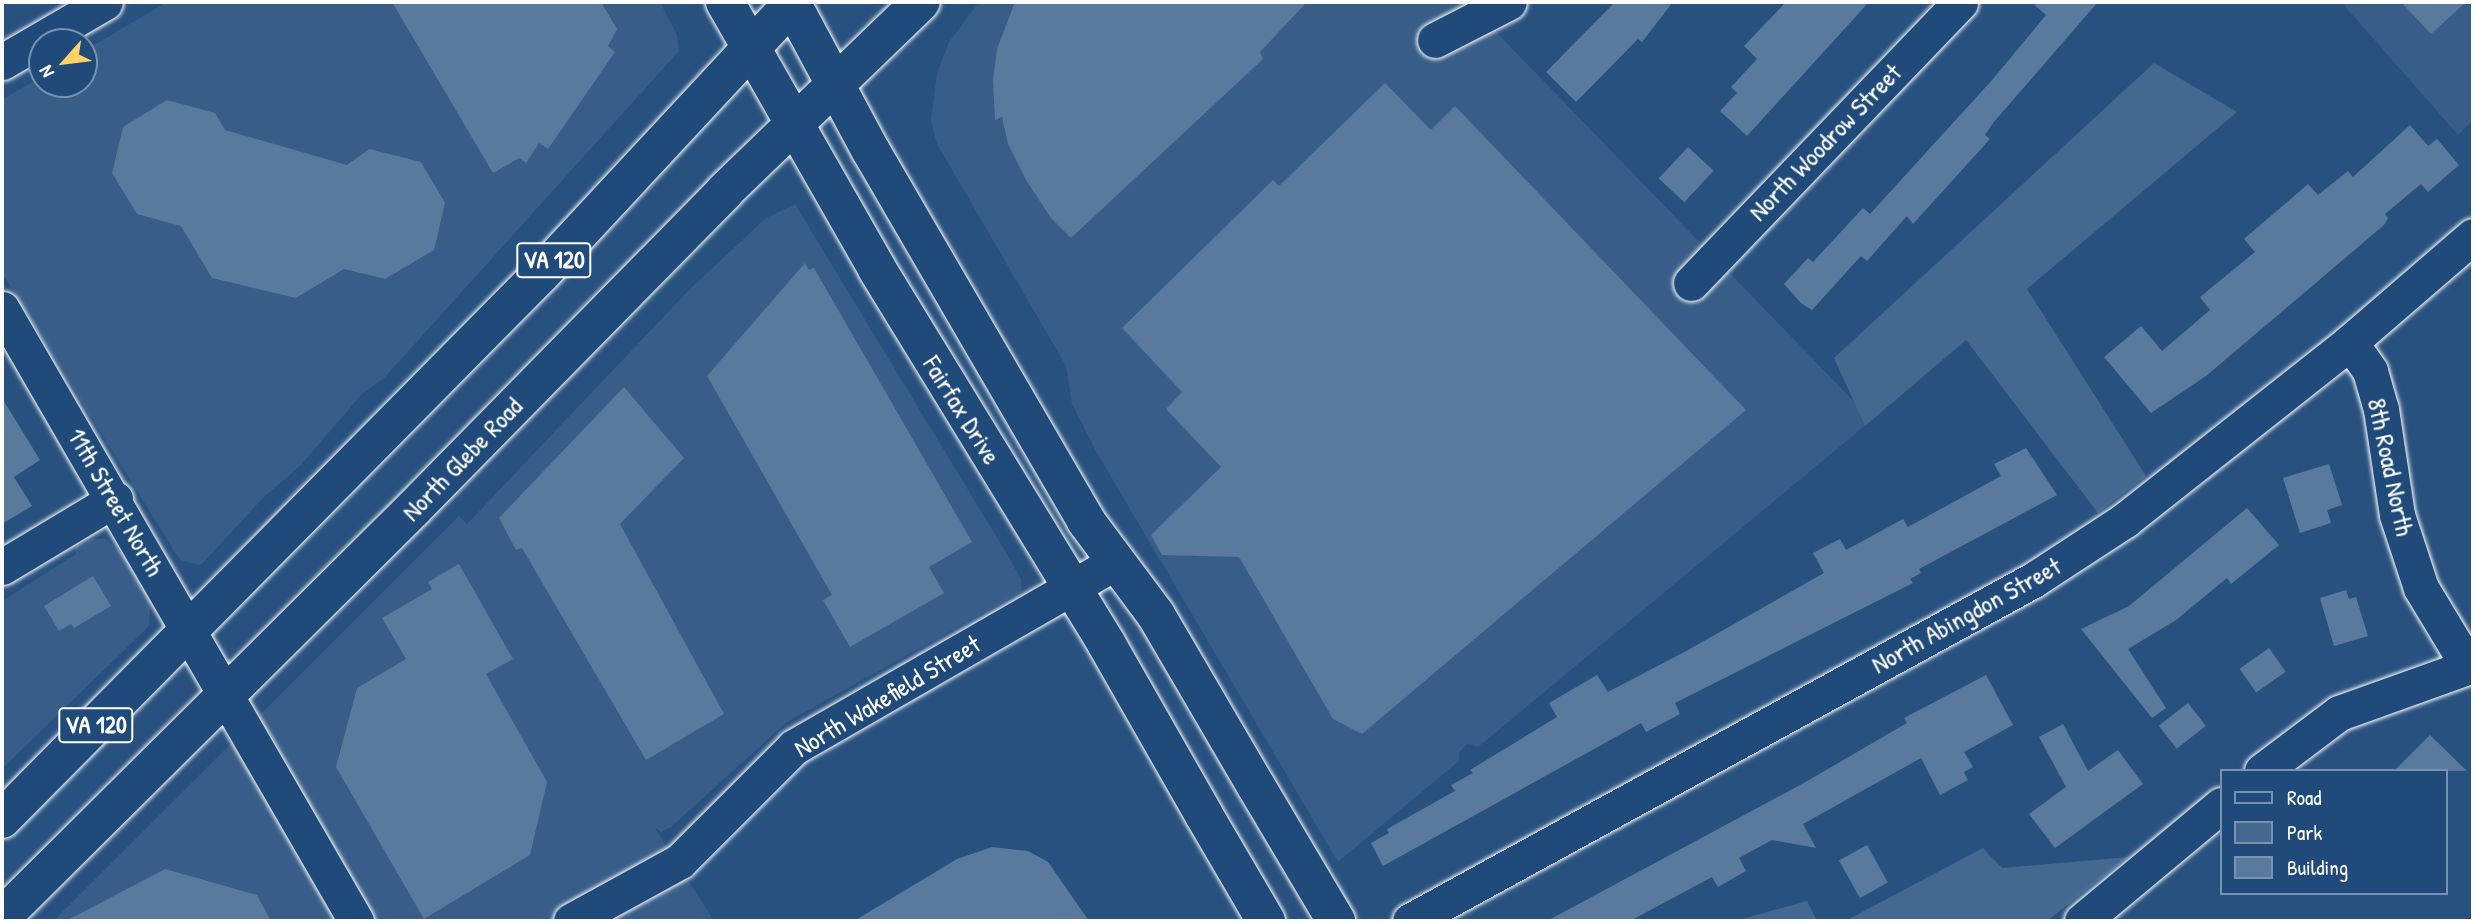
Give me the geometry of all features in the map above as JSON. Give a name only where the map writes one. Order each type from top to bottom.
[{"type":"main road","name":"Fairfax Drive","points":[[725,2],[906,319],[1072,587],[1266,921]]},
{"type":"main road","name":"Fairfax Drive","points":[[792,2],[836,85],[1086,521],[1156,615],[1336,921]]},
{"type":"main road","name":"VA 120","points":[[2,819],[190,632],[550,265],[792,2]]},
{"type":"main road","name":"North Glebe Road","points":[[2,917],[921,2]]},
{"type":"street","points":[[2,62],[105,2]]},
{"type":"street","points":[[1435,40],[1509,2]]},
{"type":"street","name":"North Woodrow Street","points":[[1691,283],[1960,2]]},
{"type":"street","name":"North Abingdon Street","points":[[1410,921],[2033,580],[2125,520],[2350,342],[2473,236]]},
{"type":"street","name":"11th Street North","points":[[2,309],[115,499],[226,696]]},
{"type":"street","name":"8th Road North","points":[[2350,342],[2370,371],[2381,409],[2397,515],[2421,587],[2471,666]]},
{"type":"street","points":[[2,567],[115,499]]},
{"type":"street","name":"North Wakefield Street","points":[[571,921],[680,861],[794,747],[1116,562]]},
{"type":"street","points":[[2265,769],[2339,713],[2471,666]]},
{"type":"street","points":[[226,696],[356,921]]},
{"type":"street","points":[[2082,921],[2220,805]]},
{"type":"shaded area","points":[[167,2],[660,2],[677,35],[679,51],[385,377],[361,395],[301,465],[263,498],[201,565],[182,561],[176,554],[2,273],[2,100],[28,84],[28,98],[98,98],[98,43]]},
{"type":"shaded area","points":[[979,2],[1467,2],[1872,420],[1478,747],[1467,744],[1459,753],[1459,761],[1338,862],[1097,453],[1072,404],[1066,366],[937,144],[931,120],[937,73],[949,42]]},
{"type":"shaded area","points":[[2473,2],[2473,120],[2458,135],[2342,3]]},
{"type":"shaded area","points":[[795,204],[1007,554],[1021,579],[1022,591],[787,722],[671,827],[661,832],[655,828],[714,921],[53,921],[459,516],[467,524],[690,289],[766,218]]},
{"type":"shaded area","points":[[92,539],[106,539],[131,562],[151,600],[149,626],[2,769],[2,601],[76,554],[75,547]]},
{"type":"green space","points":[[2154,63],[2237,112],[2027,289],[2146,476],[2098,513],[1966,340],[1865,426],[1834,358]]},
{"type":"green space","points":[[1983,848],[2002,868],[2128,857],[2047,921],[1845,921]]},
{"type":"green space","points":[[1807,901],[1817,921],[1735,921]]},
{"type":"building","points":[[392,2],[601,2],[617,29],[608,46],[615,52],[548,149],[539,143],[526,163],[519,158],[493,173]]},
{"type":"building","points":[[1015,2],[1307,2],[1260,52],[1263,59],[1071,238],[1051,218],[1026,180],[1008,144],[1002,117],[995,120],[993,81],[997,49]]},
{"type":"building","points":[[1615,2],[1673,2],[1642,42],[1638,39],[1576,102],[1546,72]]},
{"type":"building","points":[[1786,2],[1869,2],[1747,136],[1720,111],[1737,93],[1731,87],[1757,59],[1744,46]]},
{"type":"building","points":[[2031,2],[2098,2],[1993,123],[1985,135],[1990,139],[1913,224],[1907,216],[1867,261],[1861,256],[1812,310],[1801,303],[1784,284],[1808,258],[1813,262],[1863,208],[1870,214],[1993,79],[2046,15]]},
{"type":"building","points":[[2401,2],[2466,2],[2431,34]]},
{"type":"building","points":[[1385,83],[1431,130],[1455,106],[1746,410],[1362,734],[1333,719],[1239,557],[1162,555],[1151,535],[1221,467],[1166,409],[1182,392],[1122,328],[1273,180],[1279,186]]},
{"type":"building","points":[[167,100],[215,113],[225,130],[347,165],[369,149],[421,162],[445,203],[434,250],[385,279],[344,269],[296,298],[212,278],[181,226],[137,214],[112,173],[123,127]]},
{"type":"building","points":[[2410,125],[2428,146],[2437,139],[2459,165],[2428,192],[2421,184],[2385,214],[2388,218],[2384,225],[2206,376],[2151,413],[2104,357],[2141,326],[2162,351],[2210,310],[2200,297],[2255,252],[2244,239],[2308,184],[2318,195],[2348,171],[2353,177]]},
{"type":"building","points":[[1688,147],[1714,171],[1684,202],[1659,178]]},
{"type":"building","points":[[805,263],[809,270],[814,268],[972,542],[929,567],[944,593],[850,647],[823,600],[832,595],[707,376]]},
{"type":"building","points":[[624,387],[684,458],[620,524],[724,714],[646,760],[522,548],[516,550],[499,518]]},
{"type":"building","points":[[2,398],[40,460],[14,477],[32,506],[2,524]]},
{"type":"building","points":[[2026,448],[2057,495],[1919,569],[1921,573],[1910,579],[1913,583],[1675,703],[1680,714],[1646,732],[1641,723],[1383,866],[1371,843],[1389,833],[1387,829],[1455,791],[1451,785],[1473,773],[1470,770],[1557,717],[1549,703],[1597,675],[1608,692],[1688,650],[1824,573],[1813,553],[1840,539],[1846,550],[1903,519],[1908,527],[2001,476],[1994,464]]},
{"type":"building","points":[[2329,464],[2342,505],[2327,510],[2331,523],[2300,533],[2283,478]]},
{"type":"building","points":[[2247,508],[2279,545],[2231,584],[2227,578],[2176,620],[2128,649],[2166,708],[2152,718],[2081,629],[2129,606]]},
{"type":"building","points":[[459,564],[513,659],[486,674],[547,782],[530,855],[424,919],[336,767],[357,688],[406,659],[382,618],[432,589],[428,582]]},
{"type":"building","points":[[93,576],[111,606],[74,628],[71,624],[59,631],[44,606]]},
{"type":"building","points":[[2346,590],[2349,599],[2356,597],[2368,636],[2334,646],[2320,598]]},
{"type":"building","points":[[2269,648],[2286,672],[2256,692],[2240,669]]},
{"type":"building","points":[[1986,675],[2013,725],[1964,752],[1973,767],[1964,772],[1968,780],[1940,795],[1921,758],[1803,824],[1816,848],[1772,840],[1739,858],[1746,871],[1718,887],[1712,877],[1630,921],[1547,921],[1802,784],[1907,723],[1904,718]]},
{"type":"building","points":[[2188,703],[2206,726],[2177,749],[2159,726]]},
{"type":"building","points":[[2063,724],[2088,771],[2118,750],[2143,784],[2055,848],[2029,814],[2066,787],[2039,737]]},
{"type":"building","points":[[2430,735],[2467,771],[2447,769],[2396,769]]},
{"type":"building","points":[[1867,845],[1888,883],[1860,898],[1839,861]]},
{"type":"building","points":[[992,847],[1028,851],[1048,862],[1089,921],[854,921],[957,859]]},
{"type":"building","points":[[165,869],[257,895],[271,921],[66,921]]}]
